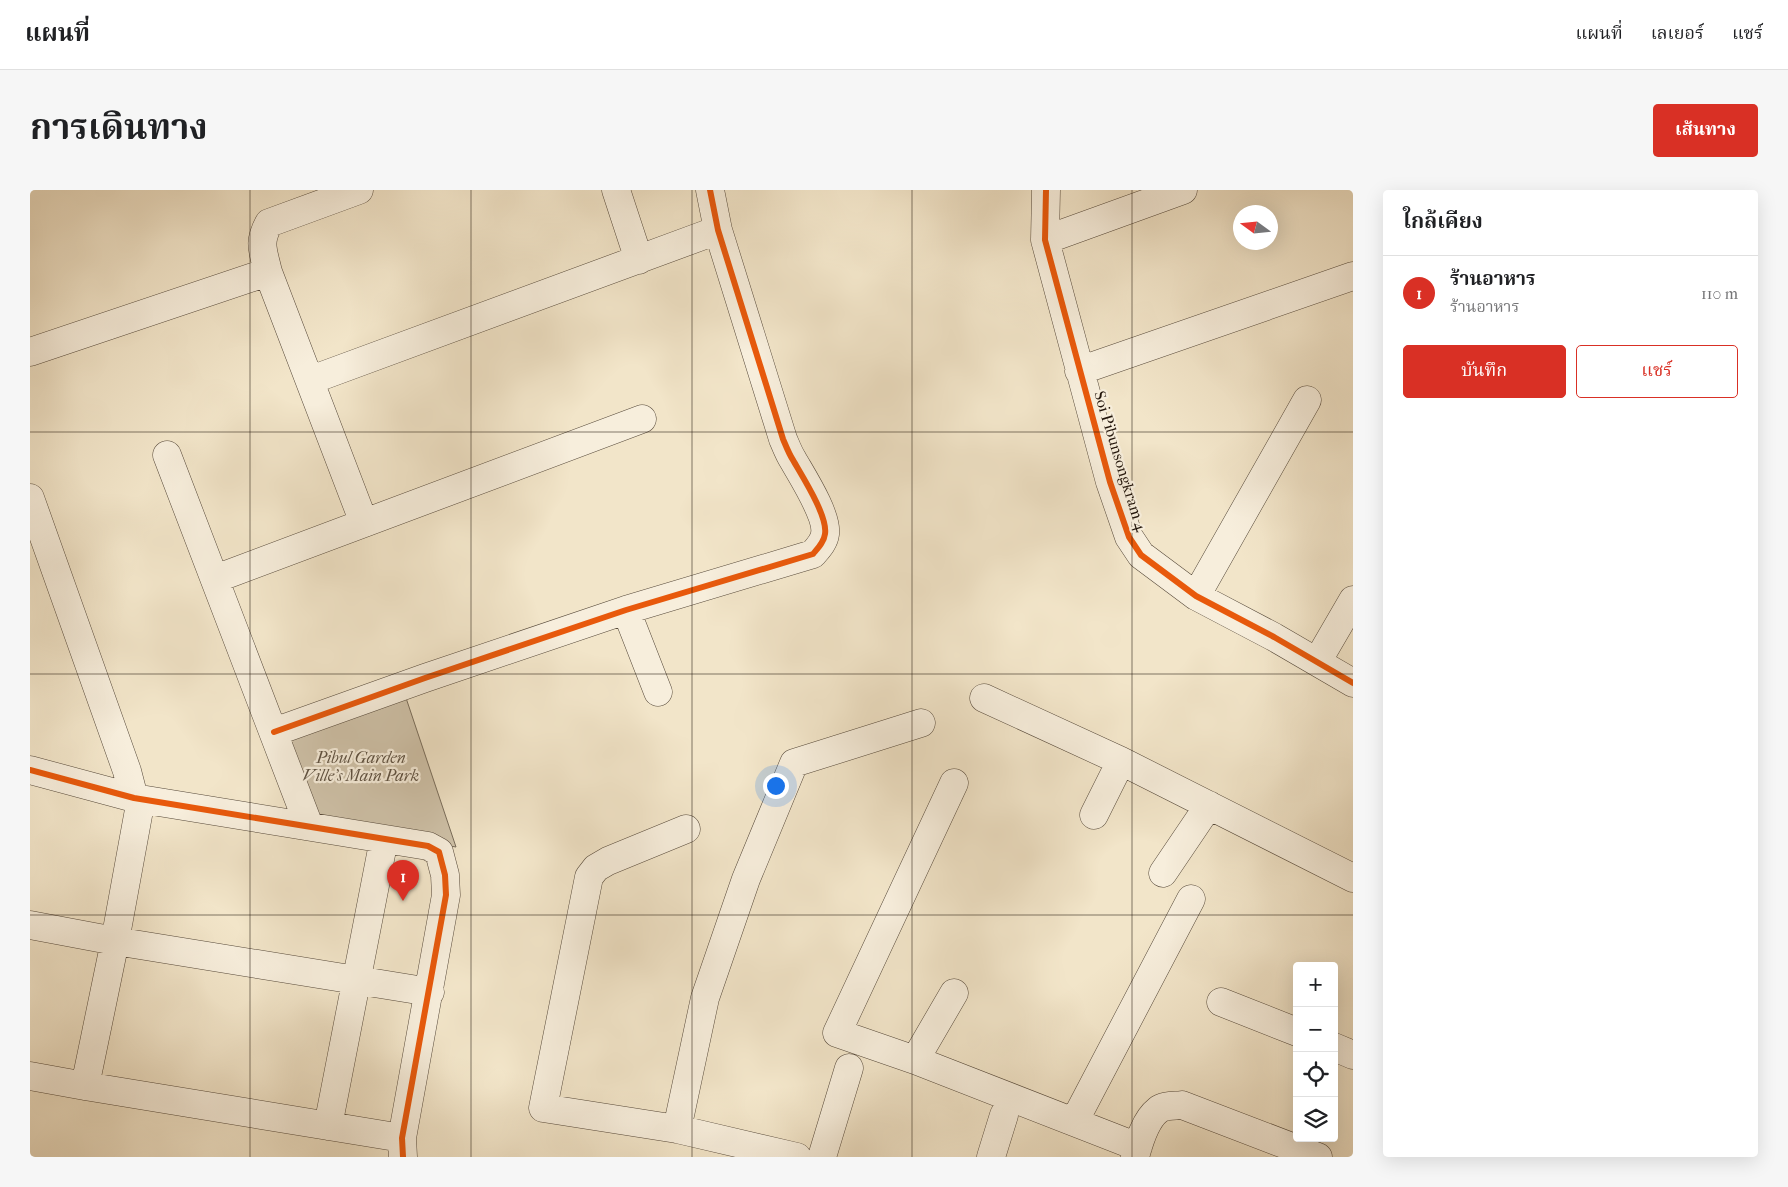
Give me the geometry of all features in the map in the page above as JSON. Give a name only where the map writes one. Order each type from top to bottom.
[{"type":"street","points":[[359,190],[269,223],[262,236],[262,248],[268,272],[311,380],[364,523]]},
{"type":"street","points":[[616,190],[639,260]]},
{"type":"street","points":[[274,732],[425,678],[626,610],[813,554],[821,545],[825,534],[823,518],[783,439],[718,230],[710,190]]},
{"type":"street","name":"Soi Pibunsongkram 4","points":[[1046,190],[1045,240],[1110,482],[1129,537],[1141,556],[1196,596],[1353,683]]},
{"type":"street","points":[[1045,240],[1183,190]]},
{"type":"street","points":[[311,380],[718,230]]},
{"type":"street","points":[[30,352],[268,272]]},
{"type":"street","points":[[1079,371],[1353,276]]},
{"type":"street","points":[[1196,596],[1307,400]]},
{"type":"street","points":[[215,579],[642,419]]},
{"type":"street","points":[[167,455],[274,732],[308,826]]},
{"type":"street","points":[[30,498],[138,799],[115,941],[84,1086]]},
{"type":"street","points":[[1317,662],[1353,600]]},
{"type":"street","points":[[626,610],[658,692]]},
{"type":"street","points":[[984,698],[1121,761],[1353,878]]},
{"type":"street","points":[[677,1129],[705,998],[746,879],[794,763],[921,723]]},
{"type":"street","points":[[1094,815],[1121,761]]},
{"type":"street","points":[[30,770],[138,799],[428,846],[439,852],[446,895],[402,1147],[328,1126],[30,1076]]},
{"type":"street","points":[[954,783],[837,1033],[915,1060],[1074,1122],[1137,1152],[1146,1125],[1158,1109],[1166,1106],[1182,1105],[1318,1157]]},
{"type":"street","points":[[1163,872],[1209,805]]},
{"type":"street","points":[[686,828],[608,861],[596,868],[589,877],[543,1108],[677,1129],[797,1157]]},
{"type":"street","points":[[328,1126],[384,839]]},
{"type":"street","points":[[1074,1122],[1191,899]]},
{"type":"street","points":[[30,925],[115,941],[430,992]]},
{"type":"street","points":[[915,1060],[954,993]]},
{"type":"street","points":[[1221,1002],[1293,1030]]},
{"type":"street","points":[[1338,1049],[1353,1055]]},
{"type":"street","points":[[822,1157],[849,1068]]},
{"type":"street","points":[[992,1157],[1004,1116]]},
{"type":"green space","name":"Pibul Garden Ville's Main Park","points":[[401,683],[456,847],[313,823],[279,730]]},
{"type":"cycle path","points":[[274,732],[425,678],[626,610],[813,554],[819,547],[825,534],[823,517],[814,496],[783,439],[718,230],[710,190]]},
{"type":"cycle path","points":[[1046,190],[1045,240],[1110,482],[1129,537],[1141,555],[1196,596],[1274,637],[1353,683]]},
{"type":"cycle path","points":[[30,770],[134,798],[428,846],[439,852],[445,875],[446,895],[402,1138],[403,1157]]},
{"type":"place","name":"ร้านอาหาร","points":[[403,901]]}]
